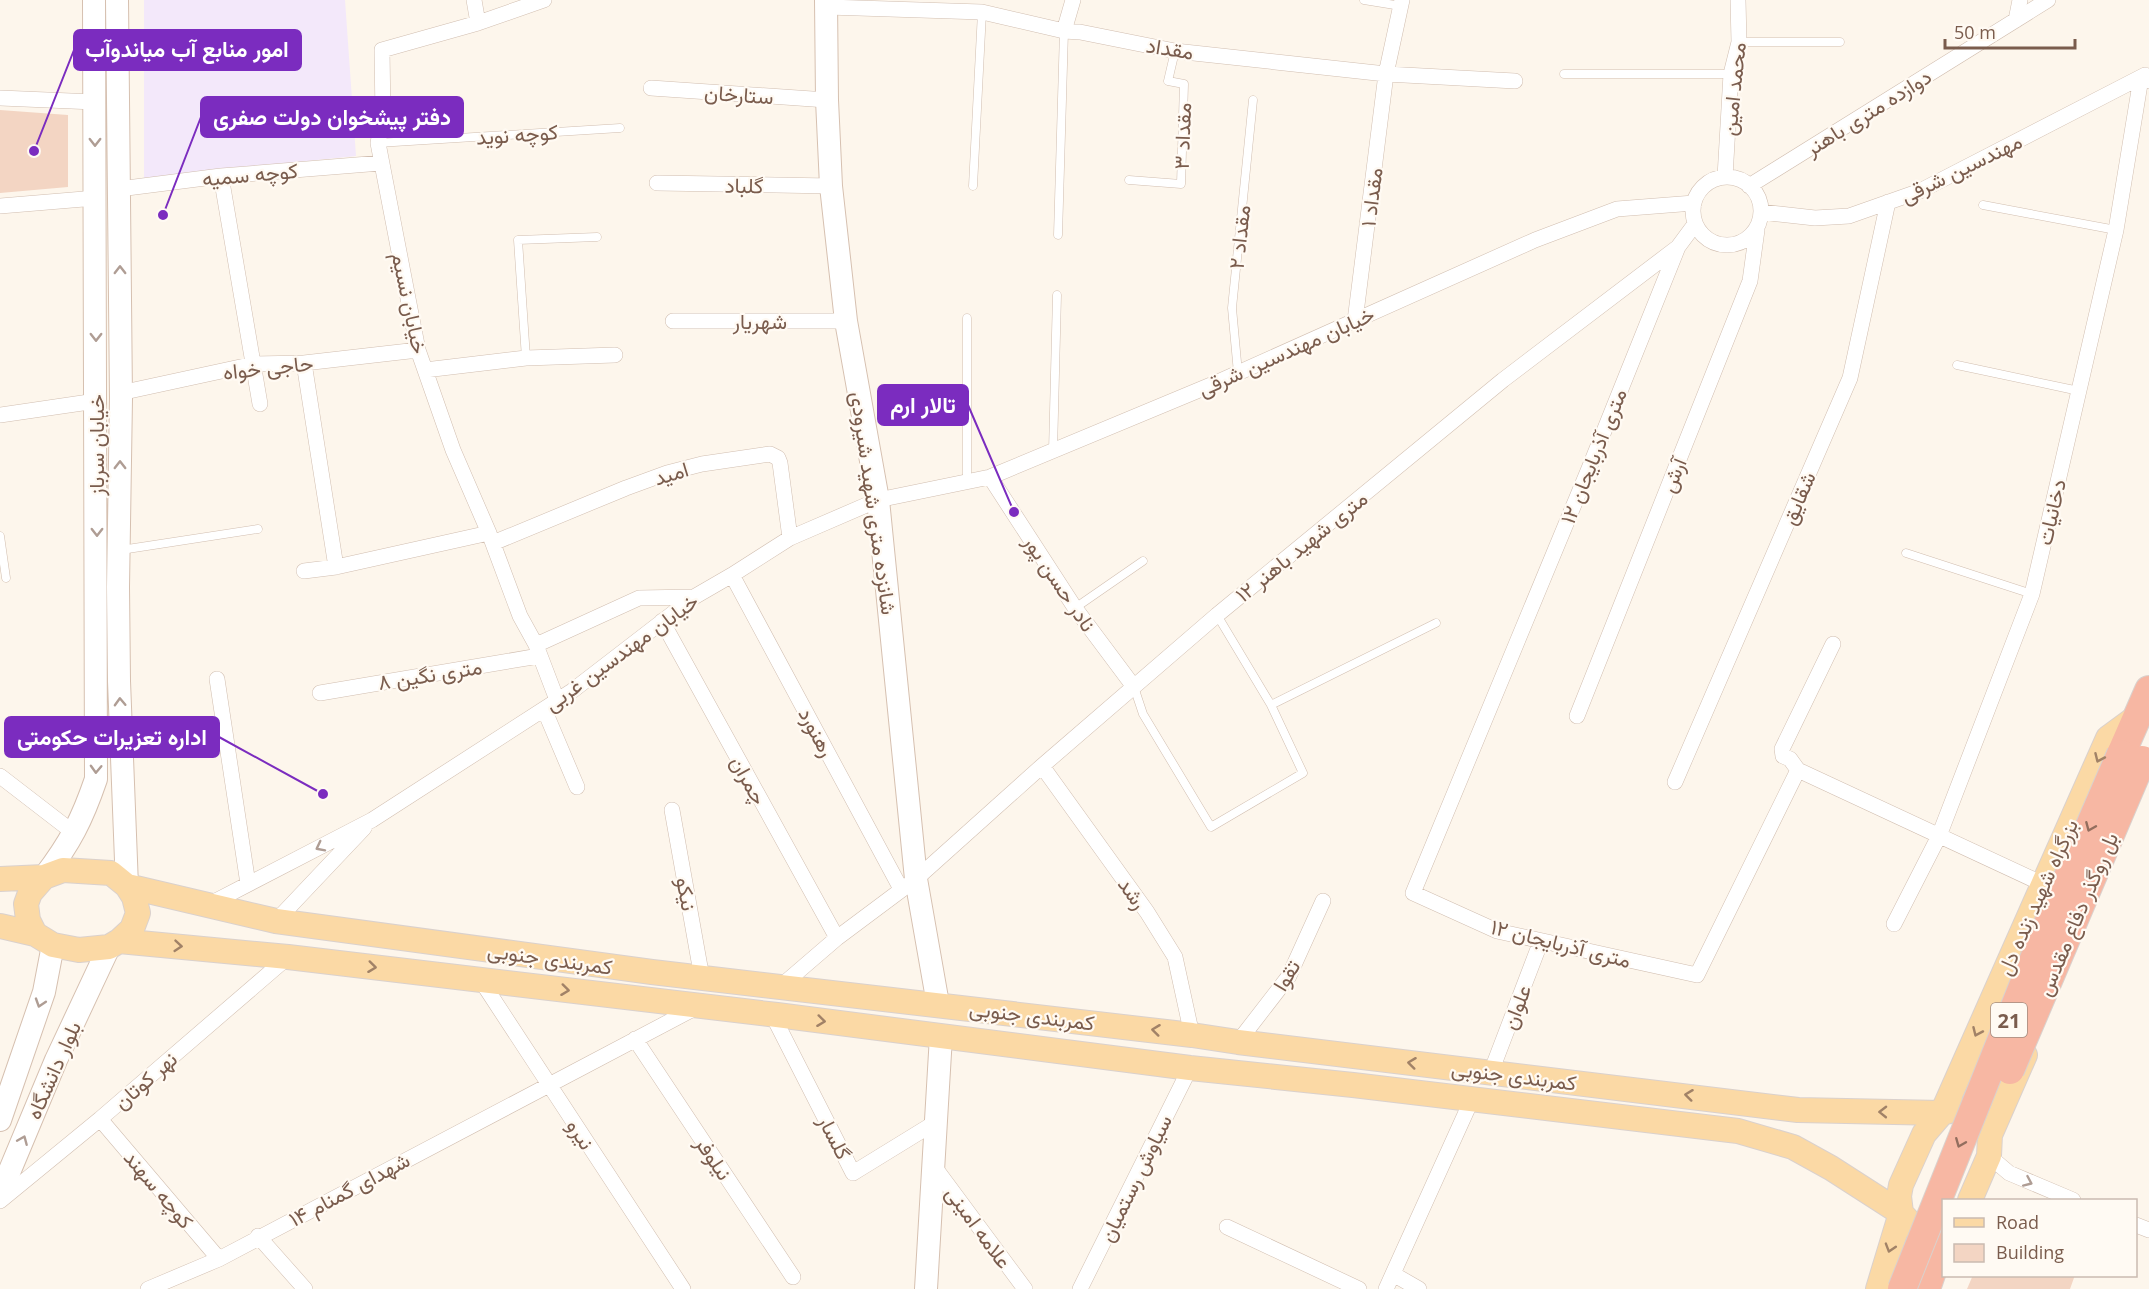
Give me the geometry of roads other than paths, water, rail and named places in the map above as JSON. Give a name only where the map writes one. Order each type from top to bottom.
[{"type":"highway","name":"21","points":[[1902,1289],[2054,909],[2140,760],[2138,716],[2149,690]]},
{"type":"highway","name":"بل روگذر دفاع مقدس","points":[[1958,1199],[2140,760]]},
{"type":"highway","points":[[1926,1289],[1942,1242]]},
{"type":"main road","name":"خیابان سرباز","points":[[94,0],[96,401],[107,617],[127,886]]},
{"type":"main road","name":"خیابان سرباز","points":[[44,877],[65,849],[84,815],[96,779],[107,617],[119,550],[117,0]]},
{"type":"main road","name":"شانزده متری شهید شیرودی","points":[[826,3],[831,186],[846,321],[878,500],[909,884],[938,1004]]},
{"type":"main road","name":"بزرگراه شهید زنده دل","points":[[1878,1289],[1901,1213],[1899,1196],[1901,1185],[1924,1134],[1942,1113],[2108,738],[2138,716]]},
{"type":"main road","points":[[1970,1199],[1989,1145],[2140,760]]},
{"type":"main road","points":[[0,879],[44,877],[63,870],[111,873],[127,886],[134,897],[138,913],[132,929],[114,944],[78,950],[0,926]]},
{"type":"main road","points":[[44,877],[30,893],[27,904],[28,920],[44,940]]},
{"type":"main road","name":"کمربندی جنوبی","points":[[127,886],[276,921],[702,978],[938,1004],[1742,1101],[1798,1110],[1942,1113],[1962,1109],[1981,1118],[1989,1145]]},
{"type":"main road","points":[[314,960],[321,926]]},
{"type":"main road","name":"بلوار دانشگاه","points":[[0,1120],[44,992],[44,940]]},
{"type":"main road","name":"کمربندی جنوبی","points":[[114,944],[288,957],[480,979],[1190,1068],[1738,1131],[1793,1147],[1831,1168],[1901,1213],[1914,1227],[1927,1232],[1942,1231]]},
{"type":"main road","name":"بلوار دانشگاه","points":[[0,1194],[57,1060],[114,944]]},
{"type":"main road","points":[[926,1289],[941,1036],[938,1004]]},
{"type":"main road","points":[[1965,1059],[1974,1072],[1990,1080],[2002,1080],[2017,1073]]},
{"type":"main road","points":[[1738,1131],[1742,1101]]},
{"type":"street","points":[[474,0],[478,23]]},
{"type":"street","points":[[1064,32],[1073,0]]},
{"type":"street","name":"محمد امین","points":[[1725,177],[1731,74],[1739,42],[1737,0]]},
{"type":"street","points":[[2016,20],[2020,0]]},
{"type":"street","name":"دوازده متری باهنر","points":[[1749,186],[2048,0]]},
{"type":"street","name":"خیابان نسیم","points":[[539,1],[478,23],[382,50],[383,117],[378,143],[418,350],[453,450],[491,538],[519,616],[538,650],[551,704],[577,787]]},
{"type":"street","name":"مقداد","points":[[826,3],[982,12],[1064,32],[1080,32],[1175,51],[1386,74],[1515,81]]},
{"type":"street","name":"مقداد ۱","points":[[1355,321],[1386,74],[1402,3]]},
{"type":"street","name":"مهندسین شرقی","points":[[1761,212],[1815,218],[1849,216],[1920,191],[2146,77]]},
{"type":"street","name":"دخانیات","points":[[1893,924],[1939,836],[2032,594],[2116,230],[2146,77]]},
{"type":"street","name":"ستارخان","points":[[651,88],[827,100]]},
{"type":"street","points":[[0,98],[95,102]]},
{"type":"street","name":"کوچه سمیه","points":[[119,189],[221,176],[381,163]]},
{"type":"street","points":[[221,176],[260,404]]},
{"type":"street","points":[[1725,177],[1735,178],[1749,186],[1759,200],[1761,212],[1757,230],[1744,241],[1733,245],[1721,245],[1701,234],[1692,213],[1698,193],[1705,185],[1725,177]]},
{"type":"street","name":"گلباد","points":[[657,183],[831,186]]},
{"type":"street","points":[[0,206],[96,198]]},
{"type":"street","name":"شقایق","points":[[1675,783],[1850,378],[1888,202]]},
{"type":"street","name":"خیابان مهندسین شرقی","points":[[878,500],[990,477],[1238,373],[1535,240],[1617,209],[1694,203]]},
{"type":"street","name":"۱۲ متری شهید باهنر","points":[[780,987],[837,938],[909,884],[1216,615],[1503,380],[1678,247],[1695,224]]},
{"type":"street","name":"آرش","points":[[1577,716],[1750,281],[1757,230]]},
{"type":"street","name":"۱۲ متری آذربایجان","points":[[1678,247],[1413,893],[1497,931],[1697,975],[1798,770]]},
{"type":"street","name":"شهریار","points":[[673,321],[846,321]]},
{"type":"street","name":"حاجی خواه","points":[[120,393],[254,364],[304,363],[418,350]]},
{"type":"street","points":[[425,370],[526,358],[615,355]]},
{"type":"street","points":[[304,363],[336,567]]},
{"type":"street","points":[[0,415],[96,401]]},
{"type":"street","name":"امید","points":[[491,538],[667,473],[702,464],[770,454],[778,458],[780,463],[790,538]]},
{"type":"street","name":"نادر حسن پور","points":[[990,477],[1075,608],[1134,687]]},
{"type":"street","name":"خیابان مهندسین غربی","points":[[372,820],[551,704],[694,597],[790,538],[878,500]]},
{"type":"street","points":[[304,571],[491,538]]},
{"type":"street","name":"رهنورد","points":[[732,575],[909,884]]},
{"type":"street","name":"۸ متری نگین","points":[[320,693],[538,650],[639,598],[694,597]]},
{"type":"street","name":"چمران","points":[[662,621],[837,938]]},
{"type":"street","points":[[1833,644],[1782,749],[1783,756],[1790,759],[1798,770],[2043,884]]},
{"type":"street","points":[[217,679],[248,884]]},
{"type":"street","name":"رشد","points":[[1042,766],[1147,912],[1175,957],[1192,1035]]},
{"type":"street","points":[[0,776],[74,833]]},
{"type":"street","name":"نیکو","points":[[672,810],[702,978]]},
{"type":"street","points":[[208,905],[372,820]]},
{"type":"street","points":[[276,921],[372,820]]},
{"type":"street","name":"تقوا","points":[[1238,1042],[1289,976],[1323,901]]},
{"type":"street","name":"علوان","points":[[1491,1072],[1541,940]]},
{"type":"street","name":"نهر کوتان","points":[[0,1201],[100,1119],[288,957]]},
{"type":"street","name":"نیرو","points":[[480,979],[683,1289]]},
{"type":"street","name":"۱۴ شهدای گمنام","points":[[148,1289],[219,1259],[258,1236],[699,1006]]},
{"type":"street","name":"گلسار","points":[[772,1014],[853,1173],[936,1122]]},
{"type":"street","name":"نیلوفر","points":[[635,1039],[793,1277]]},
{"type":"street","name":"سیاوش رستمیان","points":[[1080,1289],[1190,1068]]},
{"type":"street","points":[[1386,1289],[1472,1099]]},
{"type":"street","name":"کوچه سهند","points":[[100,1119],[219,1259]]},
{"type":"street","points":[[1989,1145],[2008,1173],[2070,1199]]},
{"type":"street","name":"علامه امینی","points":[[933,1165],[1025,1289]]},
{"type":"street","points":[[1227,1227],[1359,1289]]},
{"type":"street","points":[[258,1236],[305,1289]]},
{"type":"street","points":[[1393,1274],[1419,1289]]},
{"type":"lane","points":[[1364,0],[1402,3]]},
{"type":"lane","points":[[973,186],[982,12]]},
{"type":"lane","points":[[1058,235],[1064,32]]},
{"type":"lane","points":[[1739,42],[1840,42]]},
{"type":"lane","name":"مقداد ۳","points":[[1129,180],[1181,184],[1184,84],[1168,81],[1175,51]]},
{"type":"lane","points":[[1564,74],[1731,74]]},
{"type":"lane","name":"مقداد ۲","points":[[1238,373],[1232,308],[1253,100]]},
{"type":"lane","name":"کوچه نوید","points":[[378,143],[620,128]]},
{"type":"lane","points":[[1983,205],[2116,230]]},
{"type":"lane","points":[[526,358],[518,240],[597,237]]},
{"type":"lane","points":[[1053,451],[1057,295]]},
{"type":"lane","points":[[967,318],[967,482]]},
{"type":"lane","points":[[1957,365],[2079,391]]},
{"type":"lane","points":[[119,550],[258,529]]},
{"type":"lane","points":[[0,536],[6,578]]},
{"type":"lane","points":[[1906,553],[2032,594]]},
{"type":"lane","points":[[1075,608],[1143,561]]},
{"type":"lane","points":[[1134,687],[1143,714],[1211,827],[1303,773],[1271,705],[1216,615]]},
{"type":"lane","points":[[1271,705],[1436,623]]},
{"type":"place","name":"امور منابع آب میاندوآب","points":[[34,151]]},
{"type":"place","name":"دفتر پیشخوان دولت صفری","points":[[163,215]]},
{"type":"place","name":"تالار ارم","points":[[1014,512]]},
{"type":"place","name":"اداره تعزیرات حکومتی","points":[[323,794]]}]
